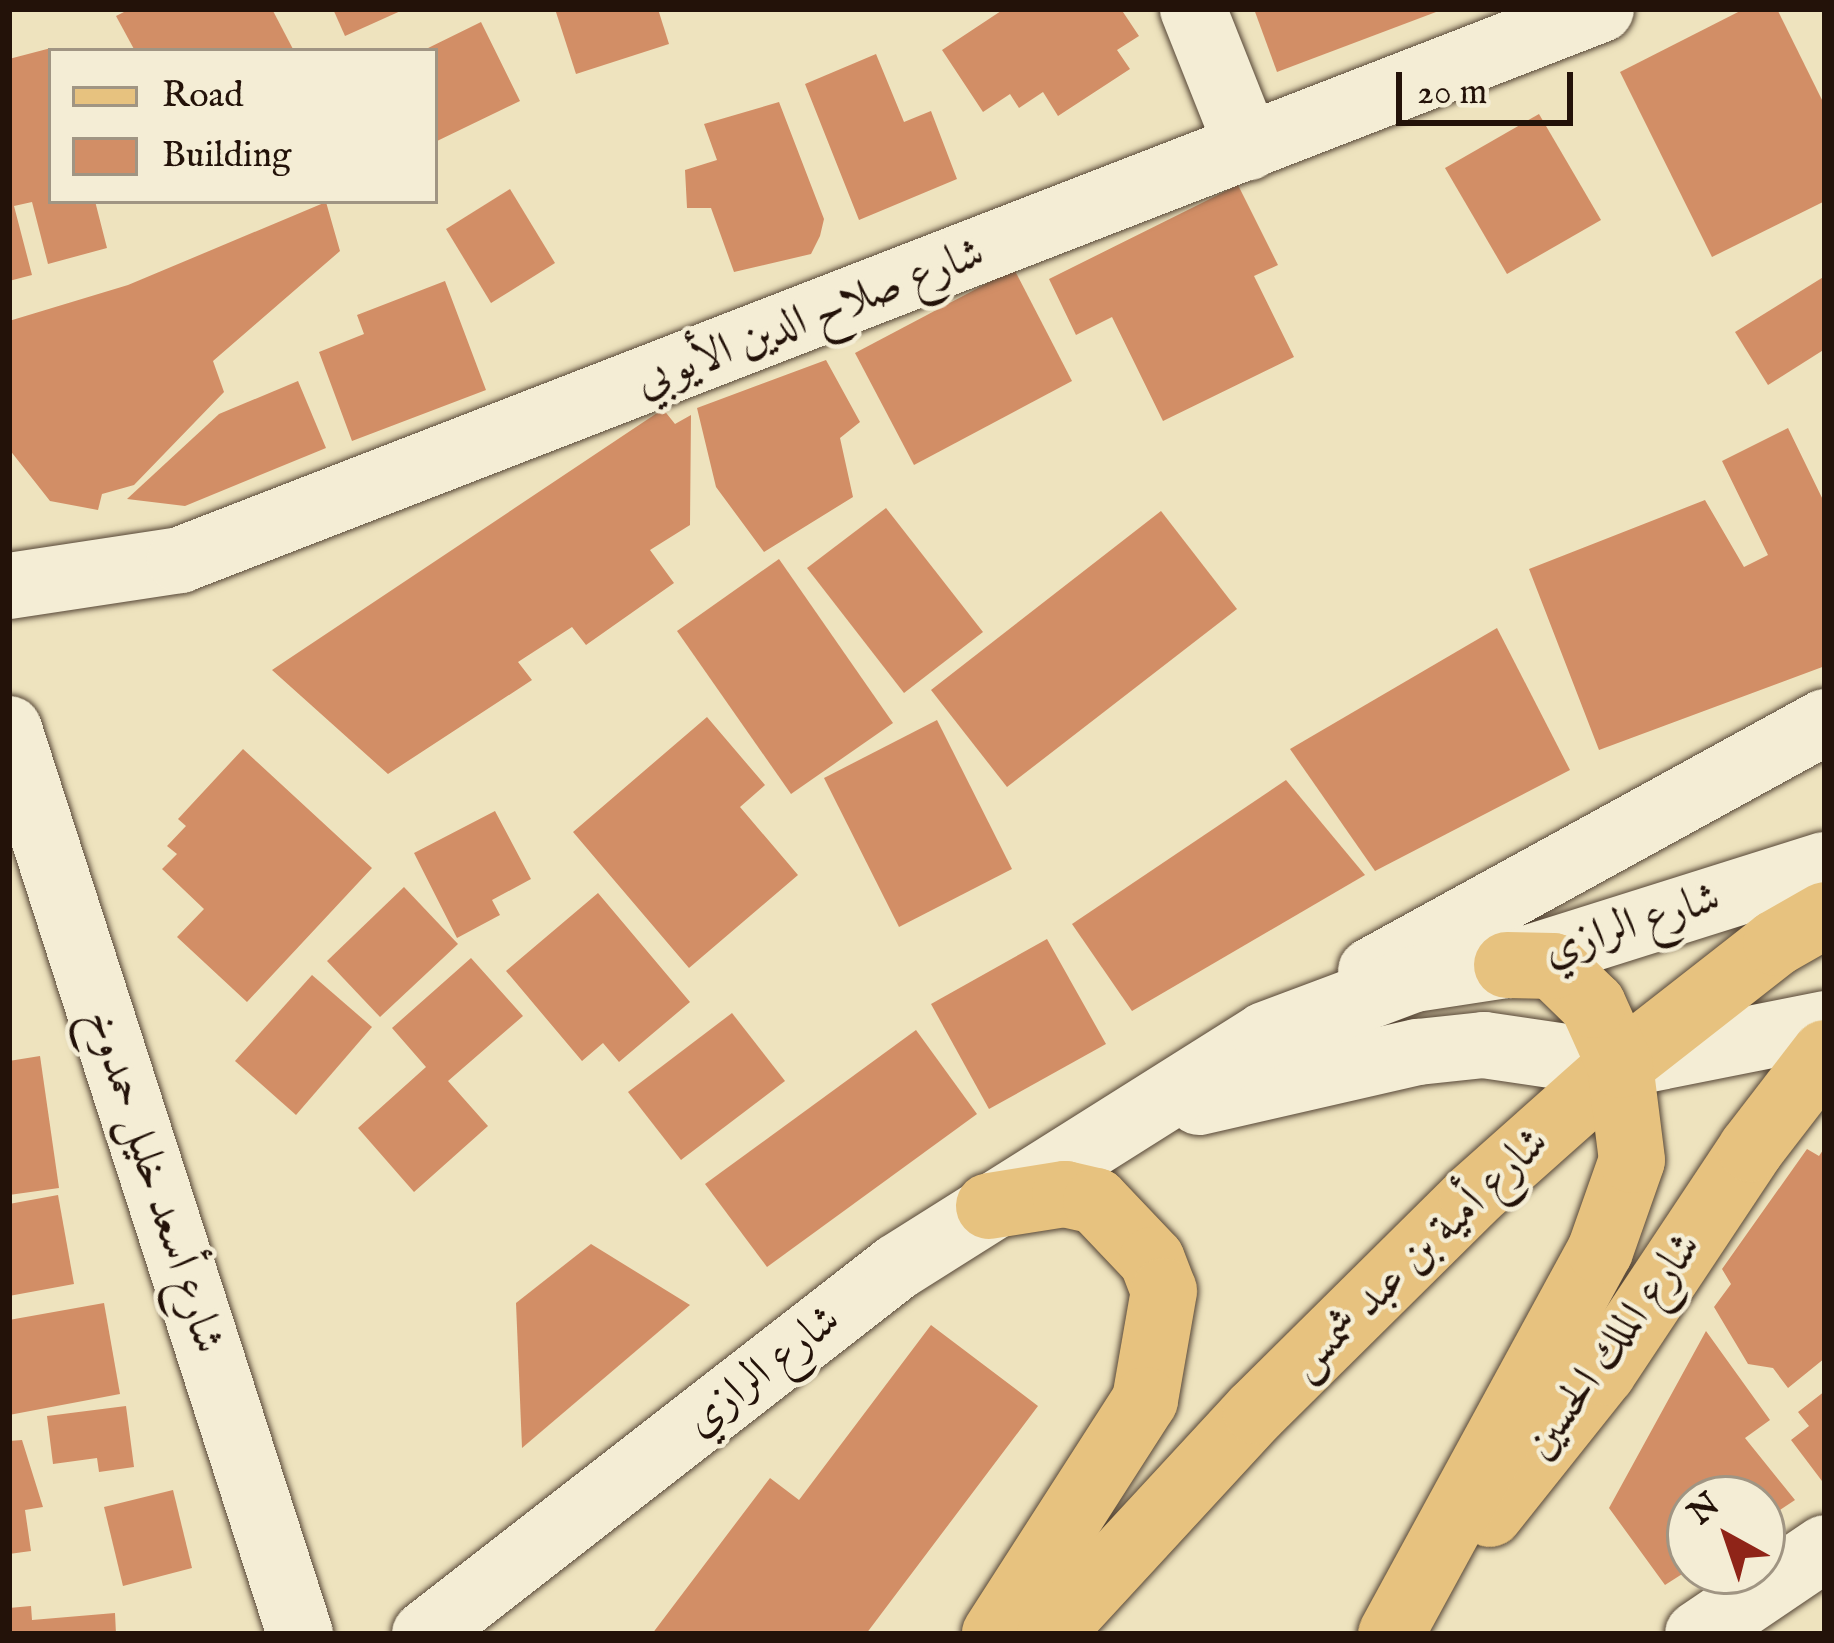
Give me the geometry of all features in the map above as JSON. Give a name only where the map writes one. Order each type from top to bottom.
[{"type":"main road","name":"شارع أمية بن عبد شمس","points":[[1049,1634],[1256,1411],[1472,1197],[1620,1065],[1776,943],[1825,915]]},
{"type":"main road","points":[[1393,1634],[1600,1251],[1632,1160],[1620,1065],[1577,984],[1553,966],[1507,965]]},
{"type":"main road","name":"شارع الملك الحسين","points":[[1393,1634],[1603,1372],[1751,1149],[1825,1053]]},
{"type":"main road","points":[[989,1206],[1065,1194],[1096,1201],[1152,1260],[1164,1292],[1145,1400],[995,1634]]},
{"type":"street","points":[[1193,9],[1248,147]]},
{"type":"street","name":"شارع صلاح الدين الأيوبي","points":[[9,586],[180,560],[1600,9]]},
{"type":"street","points":[[1264,1035],[1825,722]]},
{"type":"street","name":"شارع أسعد خليل حمدوخ","points":[[9,729],[300,1634]]},
{"type":"street","name":"شارع الرازي","points":[[425,1634],[897,1267],[1264,1035],[1414,979],[1507,965],[1825,865]]},
{"type":"street","name":"شارع الرازي","points":[[1117,1132],[1231,1090],[1418,1052],[1484,1045],[1620,1065],[1825,1024]]},
{"type":"street","points":[[1698,1634],[1825,1548]]},
{"type":"building","points":[[130,9],[272,9],[292,48],[133,48],[116,16]]},
{"type":"building","points":[[333,9],[405,9],[345,36]]},
{"type":"building","points":[[555,9],[658,9],[669,44],[576,74]]},
{"type":"building","points":[[1004,9],[1121,9],[1139,36],[1117,50],[1130,69],[1058,116],[1043,92],[1019,108],[1010,94],[983,112],[942,50]]},
{"type":"building","points":[[1254,9],[1444,9],[1277,72]]},
{"type":"building","points":[[1744,9],[1777,9],[1825,106],[1825,201],[1712,257],[1620,72]]},
{"type":"building","points":[[481,22],[520,101],[438,141],[438,48],[428,48]]},
{"type":"building","points":[[48,49],[48,204],[96,204],[107,248],[48,264],[32,202],[14,206],[32,275],[9,281],[9,59]]},
{"type":"building","points":[[876,54],[904,122],[931,111],[957,179],[859,220],[805,84]]},
{"type":"building","points":[[779,102],[824,219],[820,236],[811,254],[734,272],[711,208],[687,208],[685,170],[717,160],[704,124]]},
{"type":"building","points":[[1539,114],[1601,220],[1507,274],[1445,168]]},
{"type":"building","points":[[1238,185],[1278,265],[1254,276],[1294,357],[1163,421],[1112,317],[1076,335],[1049,279]]},
{"type":"building","points":[[510,189],[555,263],[491,303],[446,229]]},
{"type":"building","points":[[321,204],[327,204],[340,251],[213,361],[224,392],[134,485],[102,494],[98,510],[50,501],[9,449],[9,321],[128,285]]},
{"type":"building","points":[[1014,269],[1072,381],[914,465],[855,353]]},
{"type":"building","points":[[1825,276],[1825,349],[1768,385],[1735,332]]},
{"type":"building","points":[[445,281],[486,390],[352,441],[319,352],[364,334],[357,315]]},
{"type":"building","points":[[826,360],[860,422],[840,438],[853,497],[764,552],[716,487],[697,408]]},
{"type":"building","points":[[298,381],[326,448],[185,506],[127,499],[219,414]]},
{"type":"building","points":[[663,409],[675,424],[691,415],[690,525],[650,550],[674,583],[586,645],[572,627],[518,662],[532,680],[388,774],[272,670]]},
{"type":"building","points":[[1788,428],[1825,504],[1825,666],[1599,750],[1529,569],[1705,500],[1744,567],[1768,555],[1722,461]]},
{"type":"building","points":[[886,508],[983,632],[904,693],[807,568]]},
{"type":"building","points":[[1161,511],[1237,609],[1007,787],[931,690]]},
{"type":"building","points":[[779,559],[893,723],[791,794],[677,631]]},
{"type":"building","points":[[1497,628],[1570,770],[1375,871],[1290,749]]},
{"type":"building","points":[[707,717],[765,785],[740,807],[798,875],[689,968],[573,832]]},
{"type":"building","points":[[937,720],[1012,869],[899,927],[824,778]]},
{"type":"building","points":[[243,749],[372,868],[247,1002],[177,937],[204,909],[162,869],[177,854],[167,846],[186,826],[178,819]]},
{"type":"building","points":[[1286,780],[1365,875],[1132,1011],[1072,924]]},
{"type":"building","points":[[495,811],[531,879],[492,900],[500,915],[457,938],[414,853]]},
{"type":"building","points":[[404,887],[458,944],[380,1017],[327,961]]},
{"type":"building","points":[[598,893],[690,1002],[619,1062],[603,1043],[582,1061],[506,971]]},
{"type":"building","points":[[1047,939],[1106,1044],[989,1109],[931,1004]]},
{"type":"building","points":[[471,958],[523,1016],[448,1081],[488,1126],[414,1192],[358,1128],[426,1067],[392,1028]]},
{"type":"building","points":[[312,975],[372,1027],[296,1115],[235,1061]]},
{"type":"building","points":[[732,1013],[785,1081],[681,1160],[628,1092]]},
{"type":"building","points":[[916,1030],[977,1114],[767,1267],[705,1184]]},
{"type":"building","points":[[40,1056],[59,1188],[9,1195],[9,1061]]},
{"type":"building","points":[[1825,1147],[1825,1358],[1788,1388],[1773,1368],[1748,1364],[1714,1307],[1731,1284],[1722,1269],[1807,1149],[1819,1156]]},
{"type":"building","points":[[58,1195],[74,1284],[9,1296],[9,1204]]},
{"type":"building","points":[[591,1244],[690,1305],[522,1448],[516,1303]]},
{"type":"building","points":[[104,1303],[120,1394],[9,1415],[9,1320]]},
{"type":"building","points":[[931,1325],[1038,1406],[866,1634],[652,1634],[770,1478],[799,1500]]},
{"type":"building","points":[[1706,1331],[1770,1420],[1745,1438],[1775,1475],[1666,1475],[1665,1585],[1609,1508]]},
{"type":"building","points":[[1825,1391],[1825,1485],[1791,1440],[1809,1426],[1798,1412]]},
{"type":"building","points":[[126,1406],[134,1467],[99,1472],[97,1458],[53,1464],[47,1416]]},
{"type":"building","points":[[22,1440],[43,1507],[25,1510],[31,1551],[9,1554],[9,1441]]},
{"type":"building","points":[[173,1490],[192,1568],[123,1586],[104,1507]]},
{"type":"building","points":[[31,1606],[32,1620],[115,1613],[116,1634],[9,1634],[9,1608]]}]
